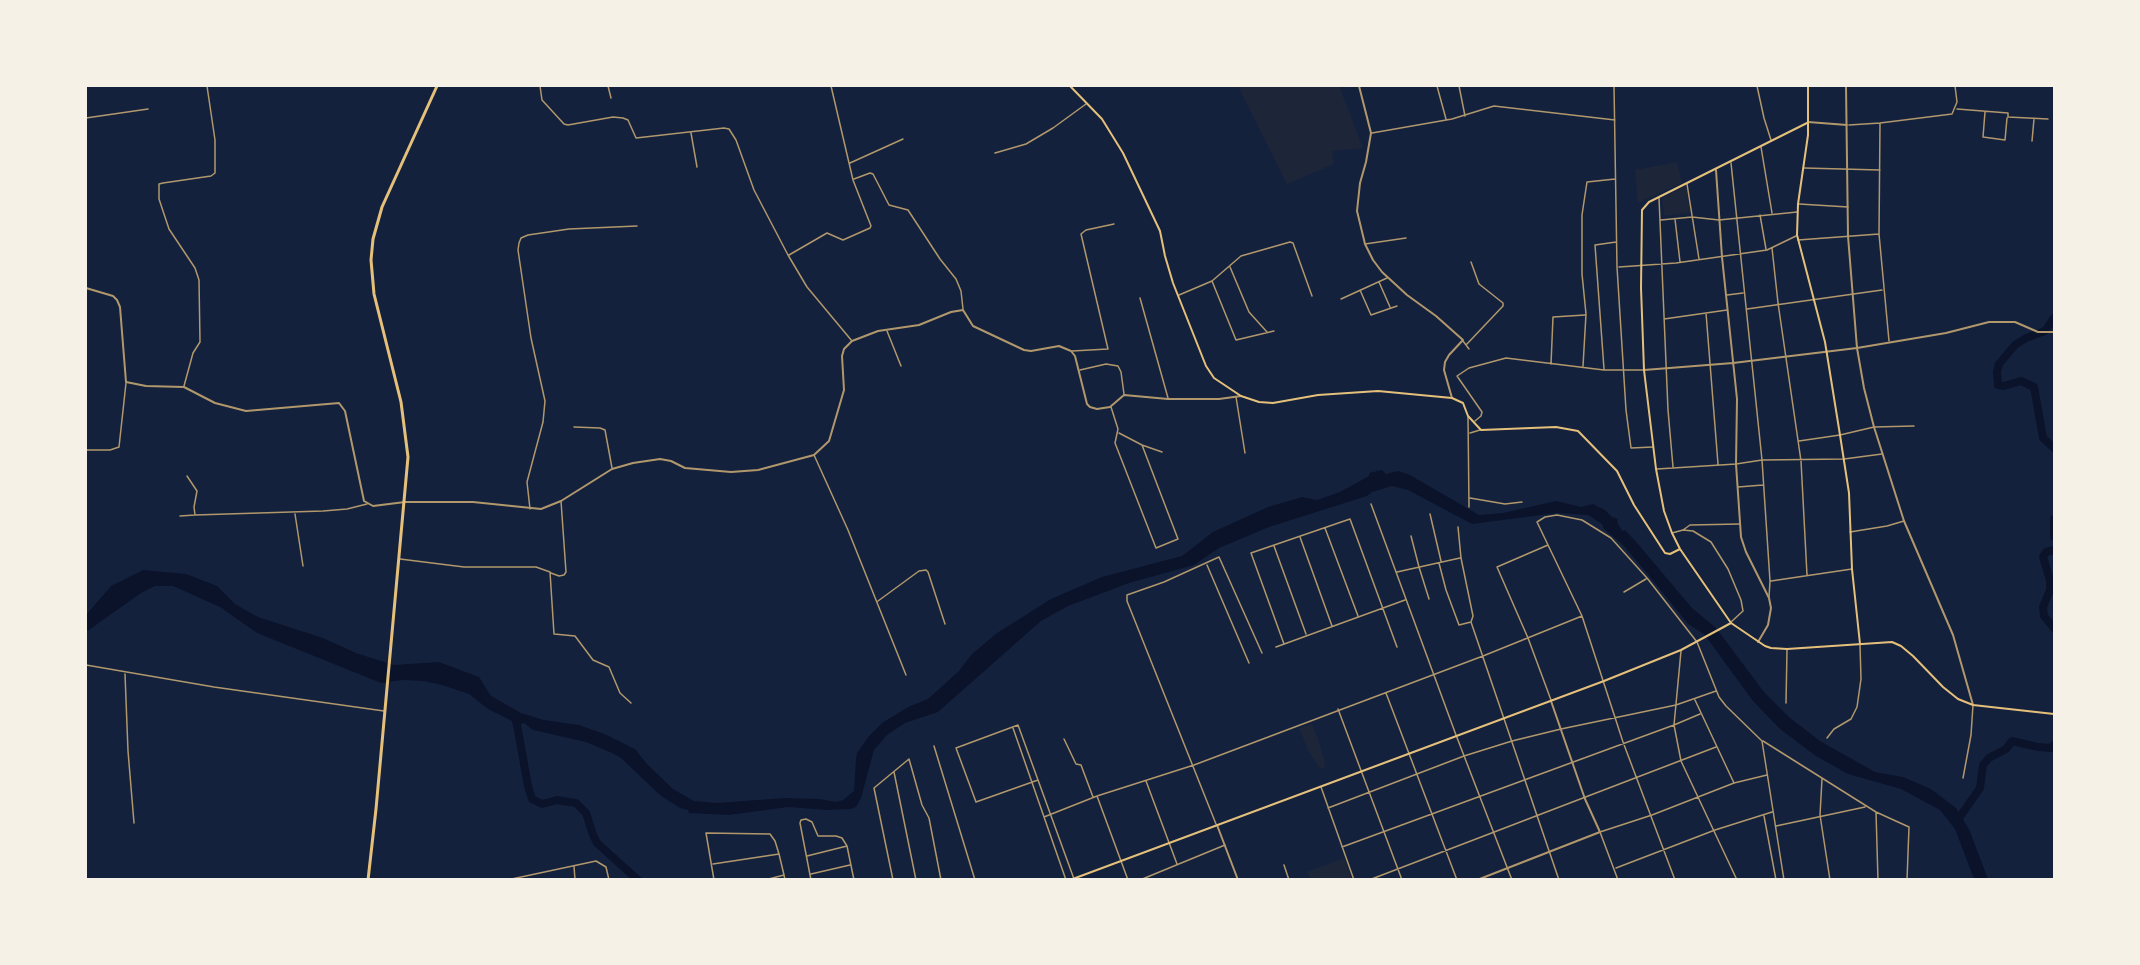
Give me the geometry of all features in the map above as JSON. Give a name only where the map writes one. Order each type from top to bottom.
[{"type":"main road","points":[[368,879],[386,711],[408,458],[405,423],[374,294],[371,260],[373,239],[382,207],[437,86]]},
{"type":"main road","points":[[1070,86],[1104,122],[1123,153],[1147,201],[1160,231],[1165,256],[1179,295],[1206,366],[1214,378],[1241,396],[1259,402],[1273,403],[1317,395],[1378,391],[1452,398],[1463,403],[1468,416],[1481,430],[1557,428],[1580,432],[1617,471],[1634,505],[1665,553],[1670,554],[1680,549]]},
{"type":"main road","points":[[1808,86],[1808,135],[1797,212],[1797,240],[1815,298],[1827,351],[1844,459],[1849,493],[1852,570],[1860,644]]},
{"type":"main road","points":[[1807,122],[1659,197],[1646,204],[1642,210],[1644,370],[1656,469],[1664,511],[1672,533],[1680,549],[1731,623],[1758,642],[1771,648],[1787,649],[1892,642],[1901,646],[1942,687],[1958,699],[1973,705],[2055,714]]},
{"type":"main road","points":[[1071,879],[1604,681],[1681,650],[1731,623]]},
{"type":"street","points":[[184,387],[193,353],[200,342],[199,280],[195,268],[169,229],[159,199],[159,184],[211,176],[215,173],[215,140],[207,86]]},
{"type":"street","points":[[540,86],[542,99],[564,124],[568,125],[613,117],[628,120],[636,138],[729,129],[754,190],[788,255],[807,287],[852,341]]},
{"type":"street","points":[[608,86],[611,98]]},
{"type":"street","points":[[788,255],[827,233],[843,240],[870,228],[870,221],[853,180],[831,86]]},
{"type":"street","points":[[1359,86],[1371,133],[1360,183],[1357,210],[1365,244],[1373,260],[1388,278],[1462,340],[1469,349]]},
{"type":"street","points":[[1437,86],[1446,120]]},
{"type":"street","points":[[1459,86],[1466,116]]},
{"type":"street","points":[[1614,86],[1617,267],[1623,370],[1631,448],[1653,447]]},
{"type":"street","points":[[1757,86],[1771,141]]},
{"type":"street","points":[[1846,86],[1848,236],[1857,348],[1874,428],[1904,521],[1953,635],[1973,705],[1971,735],[1963,778]]},
{"type":"street","points":[[1807,122],[1848,125],[1952,114],[1957,102],[1955,86]]},
{"type":"street","points":[[995,153],[1026,144],[1087,103]]},
{"type":"street","points":[[1371,133],[1466,116],[1494,106],[1615,120]]},
{"type":"street","points":[[86,118],[148,109]]},
{"type":"street","points":[[1956,109],[1985,111],[2008,113],[2005,140],[1983,137],[1985,111]]},
{"type":"street","points":[[2008,117],[2048,119]]},
{"type":"street","points":[[2032,141],[2034,118]]},
{"type":"street","points":[[1880,123],[1880,234],[1889,342]]},
{"type":"street","points":[[690,131],[697,167]]},
{"type":"street","points":[[849,164],[903,139]]},
{"type":"street","points":[[1761,147],[1772,214]]},
{"type":"street","points":[[1731,162],[1762,460],[1770,581],[1770,621],[1758,642]]},
{"type":"street","points":[[1803,168],[1881,170]]},
{"type":"street","points":[[1716,170],[1722,256],[1737,399],[1736,464],[1741,537],[1769,598]]},
{"type":"street","points":[[853,180],[873,174],[889,205],[908,210],[956,279],[961,291],[963,310],[973,326],[1024,350],[1059,346],[1071,351],[1075,355],[1087,404],[1097,409],[1111,406],[1124,395],[1168,399],[1220,399],[1241,396]]},
{"type":"street","points":[[1583,367],[1586,314],[1582,274],[1582,215],[1587,182],[1615,179]]},
{"type":"street","points":[[1687,183],[1699,260]]},
{"type":"street","points":[[1659,197],[1663,319],[1673,467]]},
{"type":"street","points":[[1798,204],[1848,207]]},
{"type":"street","points":[[1660,220],[1692,217],[1719,219],[1797,212]]},
{"type":"street","points":[[1760,215],[1767,250]]},
{"type":"street","points":[[1675,219],[1680,262]]},
{"type":"street","points":[[1071,351],[1108,349],[1081,234],[1086,230],[1114,224]]},
{"type":"street","points":[[530,509],[527,482],[543,422],[545,401],[531,338],[519,243],[521,238],[528,235],[570,229],[636,226]]},
{"type":"street","points":[[1797,240],[1880,234]]},
{"type":"street","points":[[1617,267],[1661,265],[1767,250],[1797,235]]},
{"type":"street","points":[[1365,244],[1406,238]]},
{"type":"street","points":[[1179,295],[1212,281],[1241,256],[1290,242],[1293,243],[1312,296]]},
{"type":"street","points":[[1604,370],[1595,245],[1617,242]]},
{"type":"street","points":[[1772,248],[1798,441],[1807,575]]},
{"type":"street","points":[[1467,345],[1503,306],[1503,303],[1477,280],[1471,262]]},
{"type":"street","points":[[1229,266],[1249,312],[1267,333]]},
{"type":"street","points":[[1341,299],[1388,278]]},
{"type":"street","points":[[1212,281],[1236,340],[1274,331]]},
{"type":"street","points":[[1379,282],[1390,308]]},
{"type":"street","points":[[86,288],[113,296],[117,300],[120,308],[126,382],[118,447],[86,450]]},
{"type":"street","points":[[1360,290],[1371,315],[1397,306]]},
{"type":"street","points":[[1747,309],[1883,290]]},
{"type":"street","points":[[1726,295],[1744,293]]},
{"type":"street","points":[[1140,298],[1168,399]]},
{"type":"street","points":[[180,516],[347,509],[367,504],[373,506],[405,502],[473,502],[541,509],[561,501],[612,469],[660,459],[671,461],[685,468],[731,472],[758,470],[814,455],[829,441],[844,390],[842,356],[844,349],[852,341],[878,331],[919,324],[963,310]]},
{"type":"street","points":[[1663,319],[1727,310]]},
{"type":"street","points":[[1706,313],[1718,465]]},
{"type":"street","points":[[1551,364],[1553,317],[1586,314]]},
{"type":"street","points":[[1474,422],[1482,412],[1457,376],[1469,368],[1506,358],[1604,370],[1666,369],[1857,348],[1946,333],[1989,322],[2015,322],[2038,332],[2055,332]]},
{"type":"street","points":[[886,329],[901,366]]},
{"type":"street","points":[[1452,398],[1444,370],[1449,355],[1462,340]]},
{"type":"street","points":[[1079,370],[1106,364],[1118,366],[1124,395]]},
{"type":"street","points":[[126,382],[146,386],[184,387],[215,403],[246,411],[339,403],[345,411],[355,465],[364,501],[367,504]]},
{"type":"street","points":[[1236,397],[1245,453]]},
{"type":"street","points":[[1111,406],[1118,432],[1115,443],[1156,548],[1178,539],[1142,445]]},
{"type":"street","points":[[1468,416],[1469,507]]},
{"type":"street","points":[[1798,441],[1874,428],[1914,426]]},
{"type":"street","points":[[574,427],[605,430],[612,469]]},
{"type":"street","points":[[1469,433],[1481,430]]},
{"type":"street","points":[[1118,432],[1142,445],[1162,452]]},
{"type":"street","points":[[1656,469],[1762,460],[1844,459],[1883,454]]},
{"type":"street","points":[[814,455],[848,530],[906,675]]},
{"type":"street","points":[[187,476],[197,490],[195,515]]},
{"type":"street","points":[[1737,487],[1764,485]]},
{"type":"street","points":[[1469,497],[1505,504],[1522,502]]},
{"type":"street","points":[[399,559],[464,567],[536,567],[559,576],[564,575],[566,572],[561,501]]},
{"type":"street","points":[[1371,504],[1433,675],[1512,879]]},
{"type":"street","points":[[294,512],[303,566]]},
{"type":"street","points":[[1430,514],[1446,590],[1459,625],[1472,622]]},
{"type":"street","points":[[1675,879],[1652,815],[1636,779],[1582,616],[1537,522],[1545,518],[1557,516],[1582,520],[1614,540],[1699,641],[1716,691],[1726,706],[1762,741],[1876,812],[1909,827],[1907,879]]},
{"type":"street","points":[[1284,644],[1251,553],[1350,519],[1397,647]]},
{"type":"street","points":[[1850,532],[1904,521]]},
{"type":"street","points":[[1672,533],[1690,525],[1740,524]]},
{"type":"street","points":[[1458,527],[1461,558],[1473,616],[1472,622],[1559,879]]},
{"type":"street","points":[[1325,528],[1358,617]]},
{"type":"street","points":[[1683,530],[1699,533],[1711,542],[1736,585],[1744,609],[1742,614],[1731,623]]},
{"type":"street","points":[[1300,536],[1332,627]]},
{"type":"street","points":[[1412,536],[1429,599]]},
{"type":"street","points":[[1274,545],[1307,635]]},
{"type":"street","points":[[1548,545],[1497,567],[1528,638],[1571,763],[1618,879]]},
{"type":"street","points":[[1238,879],[1127,601],[1127,595],[1219,557],[1262,653]]},
{"type":"street","points":[[1396,572],[1461,558]]},
{"type":"street","points":[[1207,563],[1249,663]]},
{"type":"street","points":[[877,601],[919,571],[926,570],[945,624]]},
{"type":"street","points":[[1770,581],[1852,570]]},
{"type":"street","points":[[550,572],[554,634],[575,636],[590,658],[609,667],[620,693],[631,704]]},
{"type":"street","points":[[1624,592],[1647,578]]},
{"type":"street","points":[[1276,647],[1406,600]]},
{"type":"street","points":[[1044,817],[1097,796],[1194,765],[1483,656],[1582,616]]},
{"type":"street","points":[[1827,738],[1834,729],[1851,719],[1857,707],[1861,678],[1860,644]]},
{"type":"street","points":[[1786,704],[1787,649]]},
{"type":"street","points":[[1681,650],[1674,725],[1682,760],[1737,879]]},
{"type":"street","points":[[86,665],[125,673],[386,711]]},
{"type":"street","points":[[125,673],[134,823]]},
{"type":"street","points":[[1328,808],[1464,756],[1512,741],[1676,705],[1716,691]]},
{"type":"street","points":[[1386,693],[1457,879]]},
{"type":"street","points":[[1695,700],[1734,783]]},
{"type":"street","points":[[1338,709],[1402,879]]},
{"type":"street","points":[[1342,847],[1700,714]]},
{"type":"street","points":[[1038,780],[976,802],[956,748],[1018,725],[1038,780],[1050,814],[1071,879]]},
{"type":"street","points":[[1013,728],[1044,817],[1071,879]]},
{"type":"street","points":[[1064,739],[1076,764],[1081,765],[1093,798]]},
{"type":"street","points":[[1762,741],[1784,879]]},
{"type":"street","points":[[934,746],[975,879]]},
{"type":"street","points":[[1369,879],[1536,815],[1585,799],[1716,747]]},
{"type":"street","points":[[893,879],[874,788],[909,759],[922,805],[929,818],[941,879]]},
{"type":"street","points":[[894,772],[916,879]]},
{"type":"street","points":[[1477,879],[1734,783],[1767,774]]},
{"type":"street","points":[[1822,779],[1820,815],[1830,879]]},
{"type":"street","points":[[1145,780],[1177,865]]},
{"type":"street","points":[[1320,786],[1354,879]]},
{"type":"street","points":[[1097,796],[1128,879]]},
{"type":"street","points":[[1775,826],[1868,807]]},
{"type":"street","points":[[1615,868],[1715,830],[1773,812]]},
{"type":"street","points":[[1876,812],[1878,879]]},
{"type":"street","points":[[1763,815],[1776,879]]},
{"type":"street","points":[[811,879],[800,823],[801,820],[806,819],[812,822],[818,836],[842,838],[847,846],[854,879]]},
{"type":"street","points":[[714,879],[706,832],[770,834],[775,841],[785,879]]},
{"type":"street","points":[[1140,879],[1225,845]]},
{"type":"street","points":[[806,856],[847,846]]},
{"type":"street","points":[[711,864],[779,854]]},
{"type":"street","points":[[507,879],[596,861],[608,871],[609,879]]},
{"type":"street","points":[[810,874],[850,865]]},
{"type":"street","points":[[1284,865],[1289,879]]},
{"type":"street","points":[[574,866],[575,879]]},
{"type":"street","points":[[1774,868],[1782,866]]},
{"type":"street","points":[[765,879],[784,875]]},
{"type":"shaded area","points":[[1238,86],[1339,86],[1363,148],[1332,151],[1334,164],[1287,184]]},
{"type":"shaded area","points":[[1677,162],[1682,183],[1638,203],[1635,170]]},
{"type":"shaded area","points":[[1686,186],[1690,213],[1664,216],[1662,198]]},
{"type":"shaded area","points":[[1382,470],[1386,474],[1398,471],[1410,475],[1479,515],[1503,513],[1556,501],[1581,507],[1593,504],[1605,510],[1618,519],[1617,522],[1622,531],[1625,530],[1638,544],[1692,608],[1716,628],[1764,692],[1790,718],[1820,741],[1875,772],[1903,777],[1931,789],[1956,808],[1969,829],[1988,879],[1974,879],[1955,829],[1940,810],[1901,789],[1848,774],[1816,756],[1780,729],[1753,701],[1704,634],[1688,624],[1622,544],[1604,529],[1602,524],[1588,515],[1557,513],[1472,524],[1408,490],[1392,486],[1269,527],[1219,548],[1194,565],[1129,583],[1068,606],[1041,621],[938,712],[905,723],[887,735],[874,750],[861,798],[856,807],[851,809],[788,807],[729,815],[689,813],[688,810],[680,808],[661,796],[621,758],[612,753],[586,742],[533,730],[524,723],[513,726],[512,721],[488,709],[469,694],[442,685],[402,680],[381,683],[257,633],[220,607],[173,586],[155,586],[141,593],[86,632],[86,615],[111,586],[143,570],[186,574],[217,586],[235,604],[258,617],[323,638],[356,653],[394,665],[439,662],[479,677],[491,696],[521,713],[544,720],[579,725],[607,735],[635,749],[673,789],[694,801],[716,803],[785,798],[836,802],[843,800],[854,791],[857,753],[882,723],[908,707],[928,699],[959,671],[971,655],[997,633],[1051,599],[1102,577],[1182,556],[1213,532],[1268,507],[1302,497],[1317,500],[1340,492],[1369,476],[1369,473]]},
{"type":"shaded area","points":[[1312,724],[1326,767],[1323,768],[1320,768],[1310,754],[1299,728]]},
{"type":"shaded area","points":[[1344,858],[1352,879],[1310,879],[1307,872]]},
{"type":"waterway","points":[[2054,318],[2045,331],[2015,345],[1999,364],[1997,372],[1998,385],[2004,386],[2021,381],[2034,387],[2043,438],[2054,448]]},
{"type":"waterway","points":[[2054,519],[2054,537]]},
{"type":"waterway","points":[[2054,550],[2046,552],[2043,557],[2050,580],[2050,590],[2043,607],[2044,616],[2054,628]]},
{"type":"waterway","points":[[516,719],[532,799],[542,804],[557,800],[576,803],[586,813],[597,843],[638,880]]},
{"type":"waterway","points":[[1957,821],[1980,788],[1983,765],[1989,758],[2006,749],[2012,741],[2038,747],[2051,748],[2054,745]]}]
